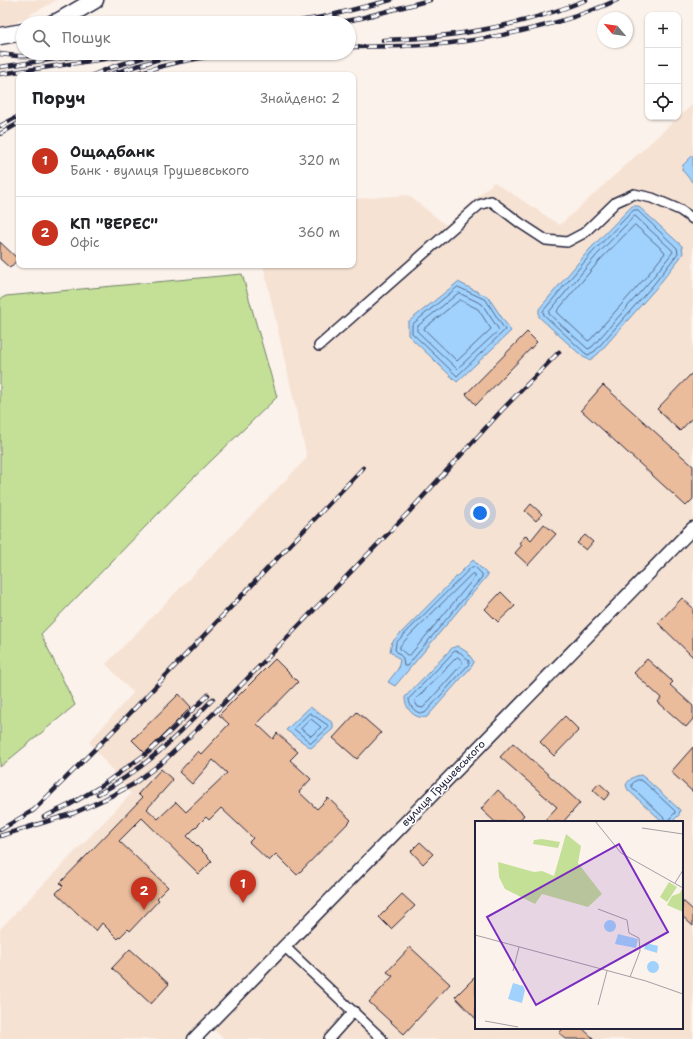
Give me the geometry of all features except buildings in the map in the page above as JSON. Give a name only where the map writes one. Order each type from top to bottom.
[{"type":"highway","points":[[68,16],[95,0]]},
{"type":"highway","points":[[0,36],[16,33]]},
{"type":"street","points":[[319,346],[480,205],[491,201],[546,240],[567,242],[584,233],[616,202],[634,194],[652,198],[680,210],[693,219]]},
{"type":"street","name":"вулиця Грушевського","points":[[194,1039],[693,528]]},
{"type":"street","points":[[284,946],[382,1039]]},
{"type":"street","points":[[329,1039],[354,1012]]},
{"type":"shaded area","points":[[0,0],[57,0],[28,16],[16,16],[16,22],[11,25],[0,26]]},
{"type":"shaded area","points":[[693,104],[693,1039],[224,1039],[213,1029],[204,1039],[0,1039],[0,929],[131,794],[89,742],[133,693],[106,664],[307,458],[264,268],[356,268],[356,199],[408,195],[446,225],[494,182],[560,225],[675,120],[681,120],[681,115]]},
{"type":"green space","points":[[242,274],[277,397],[185,486],[41,634],[75,705],[0,767],[0,299],[6,296]]},
{"type":"water","points":[[693,155],[693,183],[682,170],[683,165]]},
{"type":"water","points":[[632,206],[638,206],[682,246],[683,253],[657,287],[598,354],[590,360],[583,357],[539,317],[539,309],[589,250]]},
{"type":"water","points":[[458,282],[488,297],[511,331],[457,382],[408,335],[408,322]]},
{"type":"water","points":[[473,560],[488,575],[395,686],[388,682],[398,669],[400,660],[390,651],[392,642]]},
{"type":"water","points":[[457,646],[467,652],[474,662],[472,666],[427,717],[418,717],[412,713],[407,706],[405,697],[452,648]]},
{"type":"water","points":[[310,707],[333,723],[333,729],[311,748],[286,730]]},
{"type":"water","points":[[641,775],[646,779],[680,810],[679,815],[673,821],[662,821],[628,790],[626,785],[630,779]]},
{"type":"railway","points":[[328,16],[391,0]]},
{"type":"railway","points":[[356,19],[430,0]]},
{"type":"railway","points":[[383,40],[434,37],[512,24],[586,0]]},
{"type":"railway","points":[[356,47],[431,45],[499,36],[559,22],[617,0]]},
{"type":"railway","points":[[0,54],[16,56]]},
{"type":"railway","points":[[0,67],[48,60]]},
{"type":"railway","points":[[0,74],[97,60]]},
{"type":"railway","points":[[100,72],[136,60]]},
{"type":"railway","points":[[118,72],[156,60]]},
{"type":"railway","points":[[141,72],[188,60]]},
{"type":"railway","points":[[0,126],[16,118]]},
{"type":"railway","points":[[0,134],[16,125]]},
{"type":"railway","points":[[0,836],[74,813],[105,799],[132,785],[164,761],[216,711],[408,513],[502,410],[559,352]]},
{"type":"railway","points":[[0,830],[34,810],[117,727],[363,468]]},
{"type":"railway","points":[[44,817],[69,805],[98,788],[150,751],[208,695]]},
{"type":"railway","points":[[98,794],[131,774],[145,763],[173,739],[213,699]]},
{"type":"place","name":"Ощадбанк","points":[[243,903]]},
{"type":"place","name":"КП \"ВЕРЕС\"","points":[[144,910]]}]
